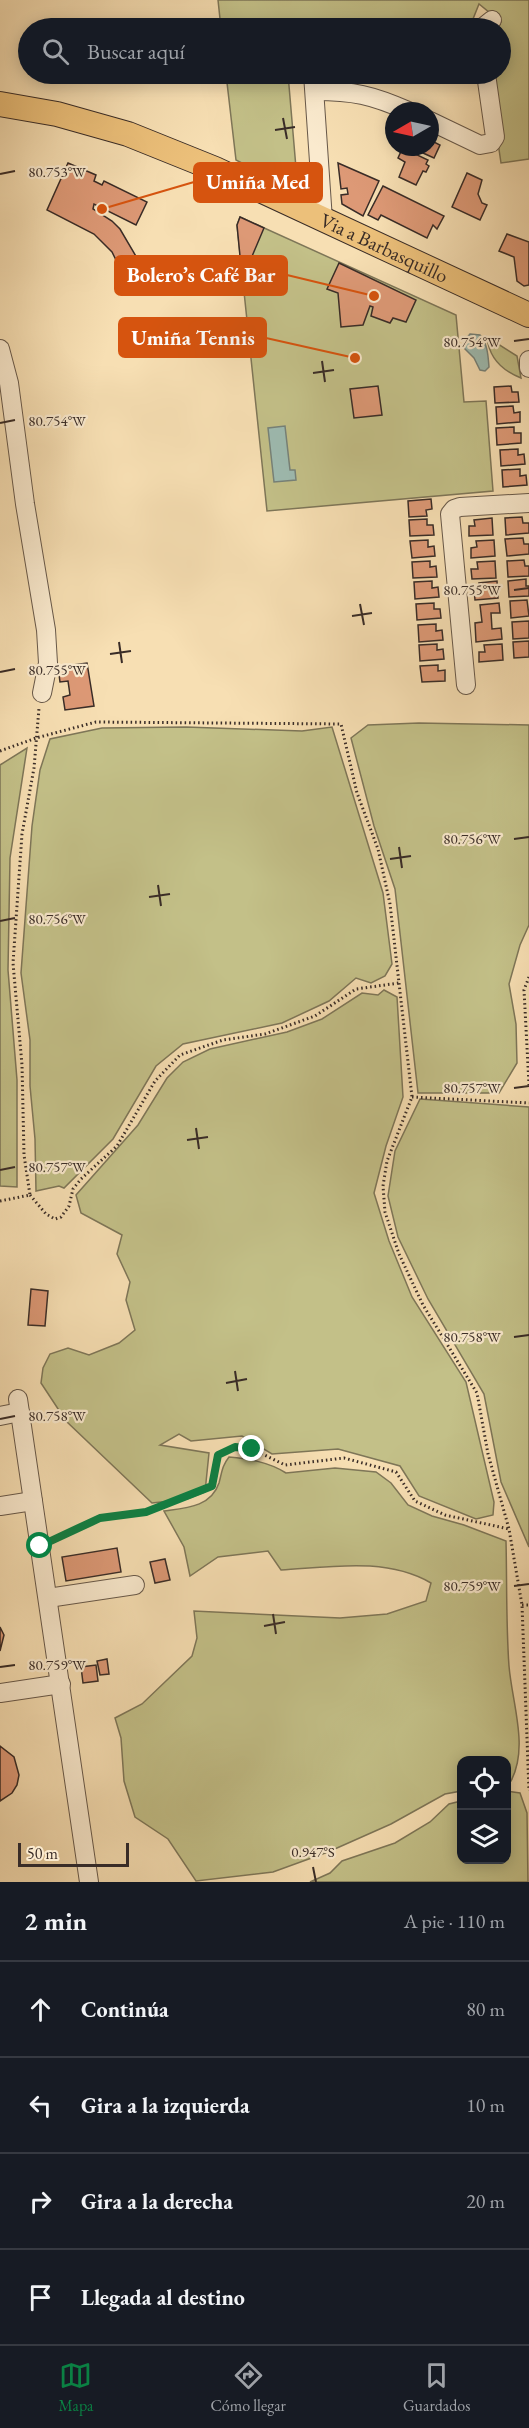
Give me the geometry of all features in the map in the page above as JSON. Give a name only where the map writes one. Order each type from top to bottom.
[{"type":"main road","name":"Via a Barbasquillo","points":[[0,104],[57,114],[128,134],[215,169],[529,315]]},
{"type":"street","points":[[314,84],[323,220]]},
{"type":"street","points":[[322,84],[376,97],[387,102]]},
{"type":"street","points":[[439,125],[480,145],[491,143],[495,137],[487,84]]},
{"type":"street","points":[[0,349],[9,384],[25,504],[46,630],[48,663],[42,693]]},
{"type":"street","points":[[529,360],[529,368]]},
{"type":"street","points":[[466,685],[450,514],[457,508],[529,503]]},
{"type":"street","points":[[0,1416],[19,1406],[89,1882]]},
{"type":"street","points":[[0,1506],[33,1501]]},
{"type":"street","points":[[48,1598],[135,1585]]},
{"type":"street","points":[[0,1693],[61,1684]]},
{"type":"path","points":[[37,717],[34,768],[22,834],[14,963],[22,1065],[24,1155],[30,1195],[46,1214],[55,1219],[61,1217],[69,1206],[73,1189],[117,1146],[154,1081],[180,1054],[223,1040],[265,1034],[315,1016],[356,989],[399,983]]},
{"type":"path","points":[[0,751],[36,738],[96,722],[341,724],[357,793],[378,849],[390,904],[412,1097],[387,1161],[383,1186],[385,1212],[399,1254],[423,1305],[477,1393],[488,1454],[509,1529],[522,1605],[529,1791]]},
{"type":"path","points":[[529,977],[524,990],[529,1085]]},
{"type":"path","points":[[412,1097],[529,1103]]},
{"type":"path","points":[[0,1201],[30,1195]]},
{"type":"path","points":[[40,1546],[100,1518],[146,1512],[212,1486],[218,1455],[235,1447],[252,1449],[285,1465],[344,1458],[396,1472],[415,1501],[445,1515],[509,1529]]},
{"type":"path","points":[[522,1605],[529,1605]]},
{"type":"shaded area","points":[[218,0],[529,0],[529,159],[501,163],[489,84],[511,84],[511,18],[496,18],[479,4],[473,18],[220,18]]},
{"type":"shaded area","points":[[227,84],[289,84],[296,168],[282,184],[236,160]]},
{"type":"shaded area","points":[[240,217],[456,315],[464,402],[486,401],[493,491],[267,511],[237,225]]},
{"type":"shaded area","points":[[487,337],[517,356],[521,378],[508,372],[498,363],[488,345]]},
{"type":"shaded area","points":[[419,723],[529,725],[529,925],[520,945],[509,984],[516,1024],[517,1063],[499,1093],[418,1093],[395,889],[374,826],[351,738],[368,725]]},
{"type":"shaded area","points":[[186,727],[302,731],[332,727],[383,893],[392,964],[385,976],[371,983],[356,978],[329,1001],[282,1023],[183,1044],[156,1066],[113,1139],[64,1188],[59,1186],[36,1191],[35,1139],[30,1086],[30,1040],[21,973],[32,826],[40,770],[50,739],[102,728]]},
{"type":"shaded area","points":[[27,748],[10,858],[8,970],[17,1080],[17,1187],[0,1186],[0,765]]},
{"type":"shaded area","points":[[384,990],[397,997],[403,1097],[386,1146],[374,1193],[389,1241],[412,1297],[466,1382],[494,1502],[493,1515],[476,1519],[419,1496],[400,1466],[338,1449],[272,1454],[242,1436],[191,1441],[179,1434],[160,1445],[209,1453],[205,1492],[187,1499],[152,1503],[66,1421],[41,1383],[43,1368],[50,1354],[68,1348],[89,1355],[119,1343],[135,1330],[126,1300],[130,1282],[117,1254],[122,1235],[81,1213],[76,1195],[138,1125],[167,1078],[183,1062],[210,1049],[287,1032],[322,1019],[362,993],[378,995]]},
{"type":"shaded area","points":[[420,1099],[529,1107],[529,1547],[501,1482],[484,1394],[428,1299],[398,1237],[388,1196],[395,1151]]},
{"type":"shaded area","points":[[229,1457],[259,1462],[286,1473],[335,1468],[376,1472],[391,1483],[408,1505],[432,1516],[506,1541],[509,1666],[519,1739],[519,1754],[511,1781],[511,1756],[457,1756],[457,1792],[445,1794],[391,1824],[328,1852],[273,1872],[196,1881],[168,1839],[135,1817],[124,1781],[121,1738],[115,1718],[142,1704],[192,1656],[197,1638],[194,1611],[340,1618],[387,1614],[426,1601],[431,1583],[414,1575],[377,1567],[339,1566],[281,1570],[268,1551],[218,1557],[190,1576],[184,1547],[164,1511],[204,1502],[215,1491]]},
{"type":"shaded area","points":[[511,1792],[520,1793],[527,1813],[528,1882],[310,1882],[330,1873],[342,1861],[395,1843],[430,1822],[449,1804],[457,1802],[457,1864],[511,1864]]},
{"type":"water","points":[[470,334],[480,335],[485,343],[489,367],[485,371],[480,370],[474,358],[464,348],[464,341]]},
{"type":"water","points":[[285,426],[290,470],[295,470],[296,480],[274,482],[268,428]]},
{"type":"building","points":[[399,156],[419,156],[428,160],[426,164],[429,166],[426,172],[423,171],[416,185],[399,177],[405,162],[398,158]]},
{"type":"building","points":[[68,163],[96,175],[94,181],[102,185],[104,181],[147,202],[136,225],[94,204],[93,209],[120,229],[137,258],[119,266],[112,252],[94,234],[47,210]]},
{"type":"building","points":[[338,163],[379,181],[363,216],[342,204],[341,195],[348,194],[347,188],[341,189]]},
{"type":"building","points":[[467,173],[482,180],[478,194],[482,203],[487,205],[480,220],[452,207]]},
{"type":"building","points":[[383,186],[444,216],[437,229],[433,225],[427,238],[381,215],[378,220],[368,215]]},
{"type":"building","points":[[240,217],[264,228],[250,261],[240,256],[237,225]]},
{"type":"building","points":[[507,234],[529,242],[529,285],[524,286],[517,281],[514,257],[499,251]]},
{"type":"building","points":[[339,263],[416,300],[406,322],[393,318],[390,323],[371,316],[373,307],[370,306],[363,325],[341,327],[338,293],[327,289]]},
{"type":"building","points":[[378,386],[382,415],[354,418],[350,389]]},
{"type":"building","points":[[511,386],[512,392],[518,392],[519,402],[495,403],[494,387]]},
{"type":"building","points":[[513,406],[514,413],[520,412],[520,422],[497,424],[496,407]]},
{"type":"building","points":[[514,427],[514,433],[521,433],[521,443],[497,445],[496,428]]},
{"type":"building","points":[[518,449],[518,455],[524,454],[525,464],[501,466],[500,450]]},
{"type":"building","points":[[520,469],[520,476],[526,475],[527,485],[503,487],[502,470]]},
{"type":"building","points":[[431,499],[432,509],[426,510],[427,516],[409,517],[408,501]]},
{"type":"building","points":[[522,517],[523,523],[529,523],[529,533],[506,535],[505,518]]},
{"type":"building","points":[[492,518],[493,535],[469,536],[469,526],[475,526],[474,520]]},
{"type":"building","points":[[427,519],[427,525],[433,525],[434,535],[410,536],[409,520]]},
{"type":"building","points":[[523,538],[524,544],[529,544],[529,554],[507,556],[505,539]]},
{"type":"building","points":[[428,540],[428,547],[434,546],[435,556],[412,558],[410,541]]},
{"type":"building","points":[[494,540],[495,556],[471,558],[471,548],[477,547],[476,541]]},
{"type":"building","points":[[524,560],[525,566],[529,566],[529,576],[508,577],[507,561]]},
{"type":"building","points":[[430,561],[430,567],[436,566],[437,577],[413,578],[412,562]]},
{"type":"building","points":[[495,561],[496,578],[472,579],[471,569],[478,569],[477,562]]},
{"type":"building","points":[[526,579],[529,596],[509,597],[508,581]]},
{"type":"building","points":[[432,581],[432,588],[438,587],[439,597],[415,599],[414,582]]},
{"type":"building","points":[[497,581],[498,598],[475,600],[474,590],[480,589],[479,583]]},
{"type":"building","points":[[527,600],[529,616],[511,618],[510,601]]},
{"type":"building","points":[[434,603],[434,609],[440,609],[441,618],[417,620],[416,604]]},
{"type":"building","points":[[499,603],[500,613],[491,613],[492,629],[501,628],[502,639],[476,642],[475,623],[482,622],[480,605]]},
{"type":"building","points":[[529,621],[529,638],[513,639],[512,622]]},
{"type":"building","points":[[436,624],[436,631],[442,630],[443,640],[419,642],[418,625]]},
{"type":"building","points":[[529,641],[529,657],[514,658],[513,642]]},
{"type":"building","points":[[437,644],[437,650],[443,649],[444,659],[420,661],[419,645]]},
{"type":"building","points":[[502,644],[503,660],[479,662],[479,652],[485,652],[484,645]]},
{"type":"building","points":[[87,663],[94,706],[65,710],[63,697],[70,695],[68,681],[60,682],[58,667]]},
{"type":"building","points":[[438,665],[438,671],[445,670],[445,681],[422,682],[420,666]]},
{"type":"building","points":[[31,1289],[48,1291],[45,1326],[28,1325]]},
{"type":"building","points":[[117,1548],[121,1572],[66,1581],[62,1557]]},
{"type":"building","points":[[165,1559],[170,1580],[155,1583],[150,1562]]},
{"type":"building","points":[[0,1627],[4,1635],[0,1651]]},
{"type":"building","points":[[107,1659],[109,1674],[100,1675],[97,1661]]},
{"type":"building","points":[[96,1665],[98,1681],[83,1683],[81,1667]]},
{"type":"building","points":[[0,1746],[14,1757],[19,1775],[12,1793],[0,1801]]},
{"type":"place","name":"Umiña Med","points":[[102,209]]},
{"type":"place","name":"Bolero’s Café Bar","points":[[374,296]]},
{"type":"place","name":"Umiña Tennis","points":[[355,358]]},
{"type":"route","points":[[40,1546],[100,1518],[146,1512],[212,1486],[218,1455],[235,1447],[252,1449]]}]
